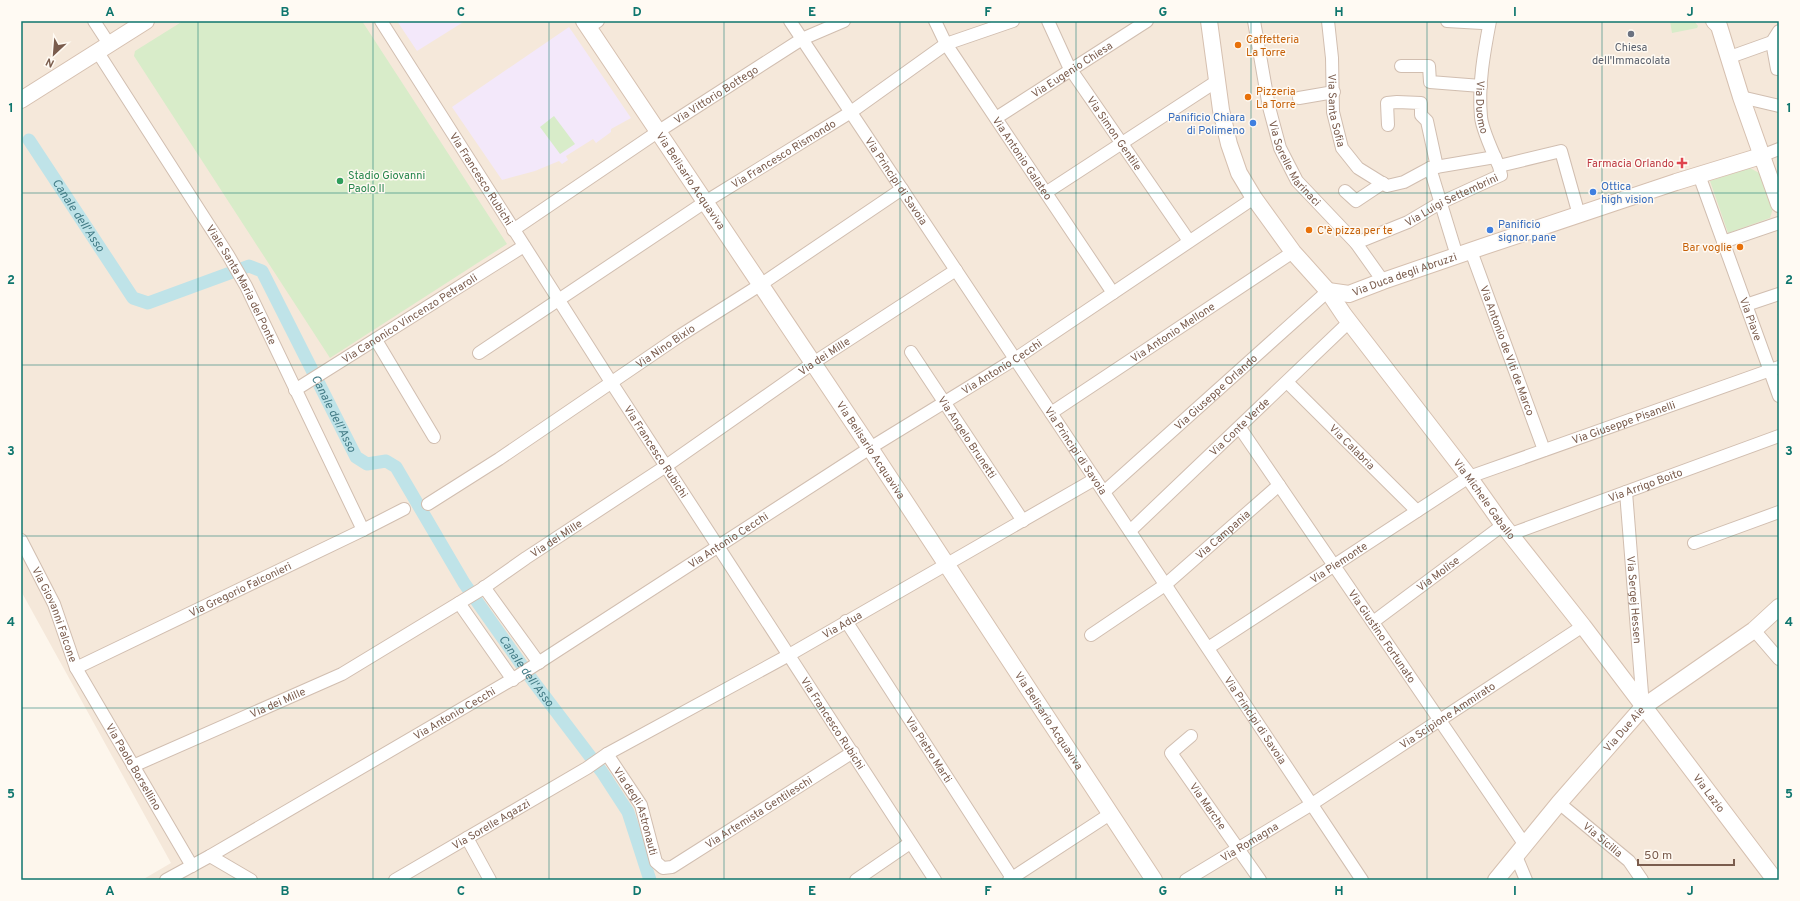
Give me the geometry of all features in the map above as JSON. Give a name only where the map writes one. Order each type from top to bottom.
[{"type":"street","name":"Viale Santa Maria del Ponte","points":[[94,21],[103,48],[246,286],[300,388],[363,530]]},
{"type":"street","points":[[21,100],[146,21]]},
{"type":"street","name":"Via Francesco Rubichi","points":[[381,21],[513,230],[560,300],[935,880]]},
{"type":"street","name":"Via Principi di Savoia","points":[[790,21],[1362,880]]},
{"type":"street","name":"Via Vittorio Bottego","points":[[513,230],[659,131],[802,39],[844,21]]},
{"type":"street","name":"Via Antonio Galateo","points":[[935,21],[946,44],[1114,293]]},
{"type":"street","name":"Via Francesco Rismondo","points":[[479,353],[705,202],[850,112],[946,44],[1013,21]]},
{"type":"street","name":"Via Simon Gentile","points":[[1048,21],[1071,70],[1189,241]]},
{"type":"street","name":"Via Eugenio Chiesa","points":[[996,118],[1147,21]]},
{"type":"street","points":[[1209,21],[1221,110],[1229,144],[1239,173],[1254,198],[1293,252],[1328,291]]},
{"type":"street","name":"Via Sorelle Marinaci","points":[[1254,21],[1269,107],[1280,148],[1297,181],[1356,243],[1383,281]]},
{"type":"street","name":"Via Santa Sofia","points":[[1328,21],[1334,92],[1333,112],[1342,148],[1358,168],[1383,183]]},
{"type":"street","points":[[1447,21],[1487,23]]},
{"type":"street","points":[[1714,21],[1719,26],[1730,57],[1741,97],[1779,204]]},
{"type":"street","name":"Via Belisario Acquaviva","points":[[590,23],[705,202],[870,448],[946,566],[1154,880]]},
{"type":"street","name":"Via Duomo","points":[[1487,23],[1481,86],[1481,119],[1497,162]]},
{"type":"street","points":[[1779,31],[1776,42],[1777,69],[1779,69]]},
{"type":"street","points":[[1730,57],[1776,42]]},
{"type":"street","points":[[1401,66],[1429,66],[1430,82],[1481,86]]},
{"type":"street","points":[[1047,192],[1217,81]]},
{"type":"street","points":[[1299,98],[1334,92]]},
{"type":"street","points":[[1741,97],[1779,106]]},
{"type":"street","name":"Via Antonio de Viti de Marco","points":[[1388,125],[1387,103],[1420,103],[1421,115],[1426,121],[1440,203],[1464,254],[1544,450]]},
{"type":"street","points":[[1761,156],[1779,149]]},
{"type":"street","name":"Via Luigi Settembrini","points":[[1356,243],[1408,222],[1440,203],[1501,175],[1497,162],[1561,151],[1579,215]]},
{"type":"street","name":"Via Duca degli Abruzzi","points":[[1328,291],[1349,294],[1383,281],[1676,182],[1761,156]]},
{"type":"street","points":[[1345,191],[1356,202],[1383,183],[1387,186],[1404,182],[1433,167],[1497,162]]},
{"type":"street","name":"Via Piave","points":[[1699,175],[1746,305],[1774,368],[1779,396]]},
{"type":"street","name":"Via Nino Bixio","points":[[428,504],[499,459],[681,334],[760,285],[902,189]]},
{"type":"street","name":"Via Antonio Cecchi","points":[[166,880],[210,856],[515,678],[870,448],[1016,359],[1254,198]]},
{"type":"street","points":[[1724,242],[1779,223]]},
{"type":"street","name":"Via Canonico Vincenzo Petraroli","points":[[300,388],[524,246]]},
{"type":"street","name":"Via Antonio Mellone","points":[[1051,413],[1293,252]]},
{"type":"street","name":"Via dei Mille","points":[[133,766],[342,674],[483,588],[666,466],[812,363],[956,270]]},
{"type":"street","name":"Via Michele Gaballo","points":[[1328,291],[1349,322],[1469,477],[1507,530],[1583,626],[1643,707]]},
{"type":"street","name":"Via Giuseppe Orlando","points":[[1104,492],[1328,291]]},
{"type":"street","points":[[1746,305],[1779,294]]},
{"type":"street","name":"Via Conte Verde","points":[[1130,531],[1240,428],[1349,322]]},
{"type":"street","points":[[376,340],[434,437]]},
{"type":"street","name":"Via Angelo Brunetti","points":[[911,352],[946,402],[1023,521]]},
{"type":"street","name":"Via Giuseppe Pisanelli","points":[[1469,477],[1774,368]]},
{"type":"street","name":"Via Calabria","points":[[1287,382],[1417,511]]},
{"type":"street","name":"Via Giustino Fortunato","points":[[1240,428],[1439,720],[1520,850],[1526,880]]},
{"type":"street","name":"Via Arrigo Boito","points":[[1507,530],[1626,492],[1779,436]]},
{"type":"street","name":"Via Piemonte","points":[[1208,648],[1469,477]]},
{"type":"street","name":"Via Adua","points":[[587,768],[604,756],[789,655],[1095,479]]},
{"type":"street","name":"Via Campania","points":[[1091,635],[1166,585],[1279,484]]},
{"type":"street","name":"Via Sergej Hessen","points":[[1626,492],[1643,707]]},
{"type":"street","name":"Via Gregorio Falconieri","points":[[76,668],[404,509]]},
{"type":"street","points":[[1694,542],[1779,512]]},
{"type":"street","name":"Via Molise","points":[[1373,622],[1507,530]]},
{"type":"street","name":"Via Giovanni Falcone","points":[[21,540],[54,604],[76,668]]},
{"type":"street","points":[[483,588],[537,664]]},
{"type":"street","points":[[461,602],[515,678]]},
{"type":"street","name":"Via Due Aie","points":[[1496,880],[1559,803],[1643,707],[1754,630],[1779,607]]},
{"type":"street","name":"Via Pietro Marti","points":[[846,621],[1010,879]]},
{"type":"street","name":"Via Scipione Ammirato","points":[[1312,804],[1583,626]]},
{"type":"street","points":[[1754,630],[1779,659]]},
{"type":"street","name":"Via Paolo Borsellino","points":[[76,668],[192,866]]},
{"type":"street","name":"Via Lazio","points":[[1643,707],[1775,880]]},
{"type":"street","name":"Via Marche","points":[[1191,736],[1171,753],[1260,880]]},
{"type":"street","name":"Via Artemista Gentileschi","points":[[664,868],[672,867],[852,752]]},
{"type":"street","name":"Via degli Astronauti","points":[[604,756],[641,805],[656,862],[664,868]]},
{"type":"street","name":"Via Sorelle Agazzi","points":[[395,880],[587,768]]},
{"type":"street","name":"Via Sicilia","points":[[1559,803],[1629,861],[1642,880]]},
{"type":"street","name":"Via Romagna","points":[[1186,880],[1312,804]]},
{"type":"street","points":[[1010,879],[1110,814]]},
{"type":"street","points":[[467,838],[490,880]]},
{"type":"street","points":[[856,880],[910,843]]},
{"type":"street","points":[[210,856],[251,880]]},
{"type":"shaded area","points":[[21,21],[1779,21],[1779,880],[142,880],[171,863],[21,591]]},
{"type":"shaded area","points":[[397,21],[465,21],[417,51]]},
{"type":"shaded area","points":[[569,27],[631,118],[611,129],[611,132],[596,143],[593,139],[566,156],[568,160],[562,164],[559,161],[535,171],[502,180],[452,107]]},
{"type":"green space","name":"Stadio Giovanni Paolo II","points":[[183,21],[362,21],[507,244],[330,358],[134,56],[135,51]]},
{"type":"green space","points":[[1670,21],[1694,21],[1698,26],[1697,28],[1672,33]]},
{"type":"green space","points":[[554,116],[575,144],[560,154],[540,127]]},
{"type":"green space","points":[[1750,168],[1761,174],[1774,205],[1770,218],[1728,233],[1710,181]]},
{"type":"waterway","name":"Canale dell'Asso","points":[[29,140],[133,298],[148,303],[249,266],[262,271],[356,457],[367,464],[386,461],[396,467],[464,583],[533,681],[602,772],[628,812],[650,880]]},
{"type":"place","name":"Chiesa dell'Immacolata","points":[[1631,34]]},
{"type":"place","name":"Caffetteria La Torre","points":[[1238,45]]},
{"type":"place","name":"Pizzeria La Torre","points":[[1248,97]]},
{"type":"place","name":"Panificio Chiara di Polimeno","points":[[1253,123]]},
{"type":"place","name":"Farmacia Orlando","points":[[1682,163]]},
{"type":"place","name":"Stadio Giovanni Paolo II","points":[[340,181]]},
{"type":"place","name":"Ottica high vision","points":[[1593,192]]},
{"type":"place","name":"C'è pizza per te","points":[[1309,230]]},
{"type":"place","name":"Panificio signor pane","points":[[1490,230]]},
{"type":"place","name":"Bar voglie","points":[[1740,247]]}]
